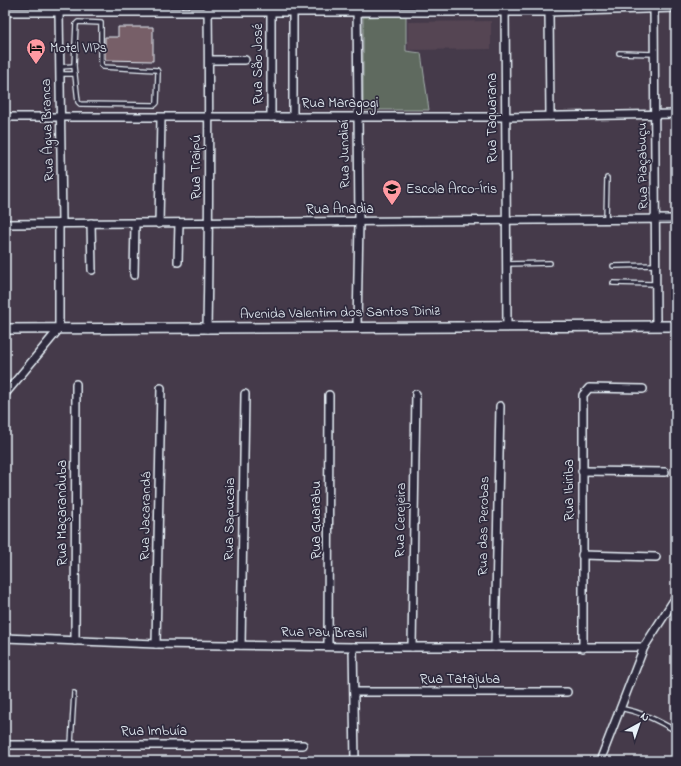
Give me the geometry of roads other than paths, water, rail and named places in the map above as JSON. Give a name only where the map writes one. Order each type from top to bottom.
[{"type":"street","points":[[5,12],[208,8],[293,11],[307,8],[505,8],[548,12],[654,7],[676,8]]},
{"type":"street","name":"Rua Piaçabuçu","points":[[654,7],[657,219],[656,326]]},
{"type":"street","name":"Rua Traipú","points":[[208,8],[208,184],[210,222],[208,329]]},
{"type":"street","name":"Rua Jundiaí","points":[[357,8],[359,222],[357,327]]},
{"type":"street","name":"Rua Taquarana","points":[[505,8],[507,326]]},
{"type":"street","name":"Rua São José","points":[[271,11],[271,117]]},
{"type":"street","points":[[293,11],[293,116]]},
{"type":"street","name":"Rua Água Branca","points":[[59,12],[61,116],[59,329]]},
{"type":"street","points":[[548,12],[550,116]]},
{"type":"street","points":[[209,60],[245,60]]},
{"type":"street","name":"Rua Maragogi","points":[[5,117],[505,117],[676,114]]},
{"type":"street","points":[[159,224],[161,118]]},
{"type":"street","name":"Rua Anadia","points":[[5,224],[676,219]]},
{"type":"street","points":[[91,223],[92,270]]},
{"type":"street","points":[[178,262],[179,223]]},
{"type":"street","points":[[134,275],[135,224]]},
{"type":"street","name":"Avenida Valentim dos Santos Diniz","points":[[5,329],[676,326]]},
{"type":"street","points":[[5,394],[59,329]]},
{"type":"street","name":"Rua Maçaranduba","points":[[75,641],[76,384]]},
{"type":"street","name":"Rua Jacarandá","points":[[156,644],[161,388]]},
{"type":"street","name":"Rua Ibiriba","points":[[583,648],[583,395],[589,388],[643,390]]},
{"type":"street","name":"Rua Sapucaia","points":[[240,645],[245,394]]},
{"type":"street","name":"Rua Cerejeira","points":[[412,647],[416,394]]},
{"type":"street","name":"Rua Guarabu","points":[[328,646],[329,395]]},
{"type":"street","name":"Rua das Perobas","points":[[495,647],[500,406]]},
{"type":"street","points":[[582,471],[665,472]]},
{"type":"street","points":[[582,555],[656,557]]},
{"type":"street","points":[[600,761],[644,647],[676,597]]},
{"type":"street","name":"Rua Pau Brasil","points":[[5,638],[156,644],[353,647],[644,647]]},
{"type":"street","points":[[353,647],[355,761]]},
{"type":"street","name":"Rua Tatajuba","points":[[354,692],[567,692]]},
{"type":"street","name":"Rua Imbuía","points":[[5,745],[303,745]]},
{"type":"lane","points":[[99,22],[101,24],[101,64],[106,68],[157,70],[158,100],[155,105],[80,104],[76,100],[75,74],[76,23],[99,22]]},
{"type":"lane","points":[[619,53],[655,54]]},
{"type":"lane","points":[[60,70],[74,66]]},
{"type":"lane","points":[[60,70],[75,74]]},
{"type":"lane","points":[[606,219],[607,178]]},
{"type":"lane","points":[[506,264],[550,263]]},
{"type":"lane","points":[[613,266],[657,265]]},
{"type":"lane","points":[[613,283],[656,284]]},
{"type":"lane","points":[[71,744],[74,693]]},
{"type":"lane","points":[[620,708],[653,717],[676,731]]},
{"type":"place","name":"Motel VIPs","points":[[36,65]]},
{"type":"place","name":"Escola Arco-Íris","points":[[392,206]]}]
